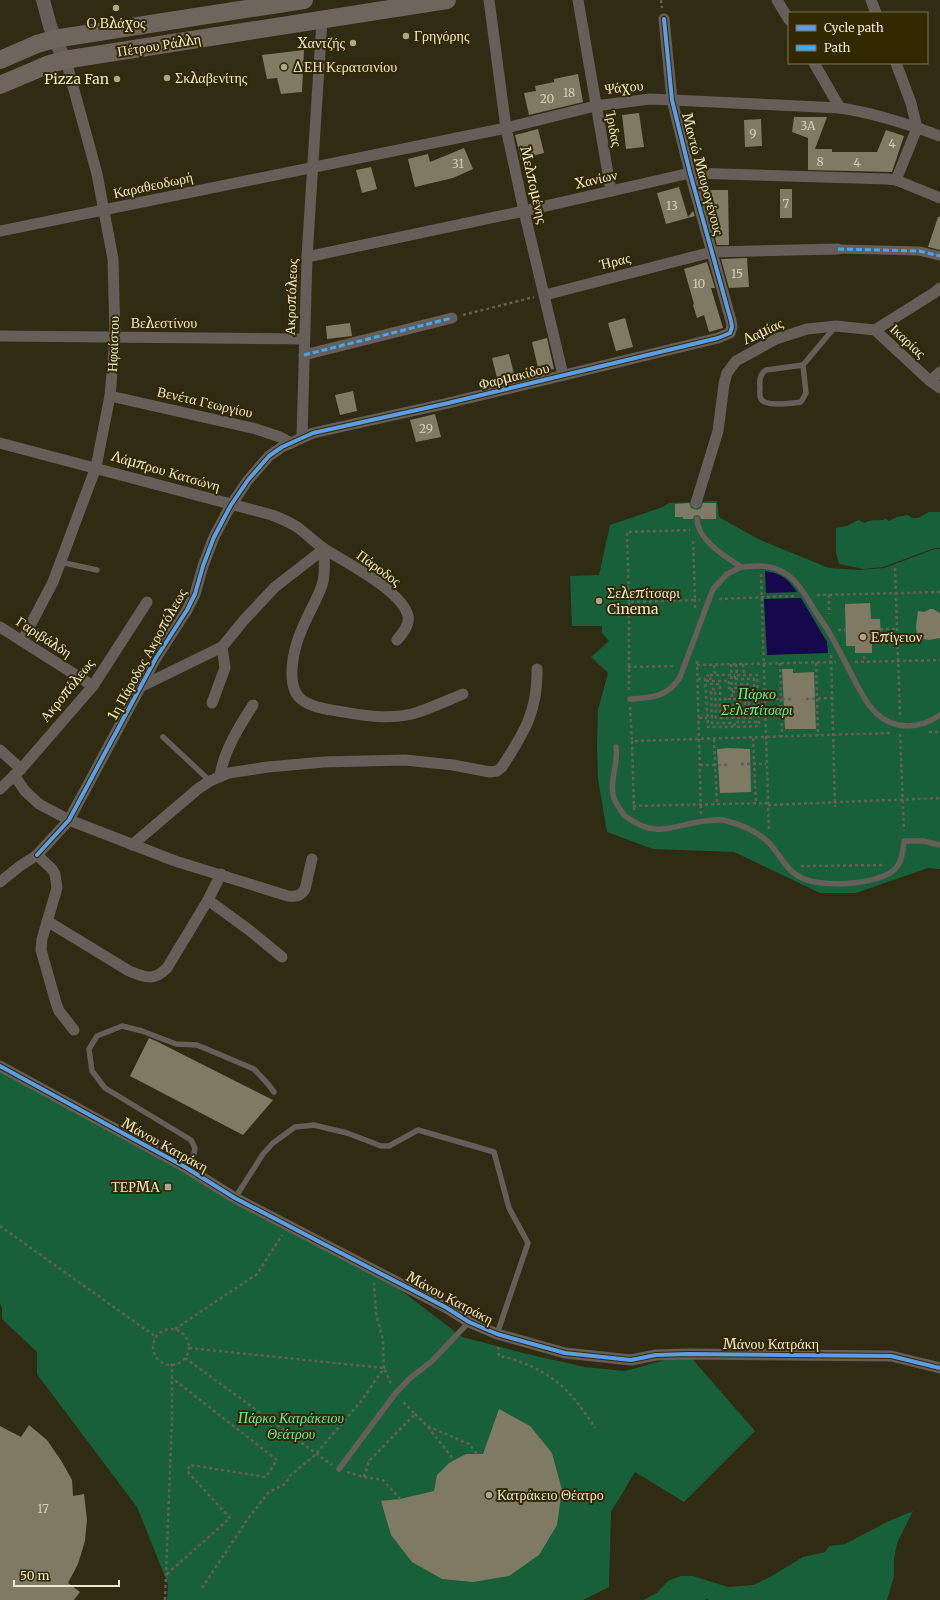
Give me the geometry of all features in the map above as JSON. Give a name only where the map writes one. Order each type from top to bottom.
[{"type":"main road","name":"Πέτρου Ράλλη","points":[[0,60],[37,44],[54,39],[304,0]]},
{"type":"main road","name":"Πέτρου Ράλλη","points":[[0,85],[47,65],[64,60],[447,0]]},
{"type":"street","name":"Ηφαίστου","points":[[22,641],[53,582],[96,468],[110,396],[114,337],[113,259],[105,210],[97,174],[68,68],[54,39],[43,0]]},
{"type":"street","name":"Μελπομένης","points":[[488,0],[506,128],[563,375]]},
{"type":"street","name":"Ίριδας","points":[[578,0],[595,106],[611,191]]},
{"type":"street","points":[[777,0],[788,18]]},
{"type":"street","points":[[872,0],[876,12]]},
{"type":"street","name":"Μαντώ Μαυρογένους","points":[[664,19],[672,100],[690,173],[731,321],[732,327],[730,333]]},
{"type":"street","name":"Ακροπόλεως","points":[[302,437],[307,257],[322,20]]},
{"type":"street","points":[[815,64],[840,108]]},
{"type":"street","points":[[896,64],[911,104],[917,128],[896,180],[940,198]]},
{"type":"street","name":"Ψάχου","points":[[313,166],[506,128],[595,106],[650,100],[840,108],[917,128],[940,136]]},
{"type":"street","name":"Καραθεοδωρή","points":[[0,231],[313,166]]},
{"type":"street","name":"Χανίων","points":[[307,257],[524,211],[690,173],[896,180]]},
{"type":"street","name":"Ήρας","points":[[545,295],[712,252],[838,249],[919,251],[940,256]]},
{"type":"street","points":[[874,330],[940,288]]},
{"type":"street","points":[[304,355],[452,318]]},
{"type":"street","name":"Λαμίας","points":[[696,503],[718,431],[724,384],[727,373],[736,362],[776,339],[808,329],[836,326],[874,330]]},
{"type":"street","name":"Ικαρίας","points":[[874,330],[930,381],[940,388]]},
{"type":"street","name":"Φαρμακίδου","points":[[302,437],[313,433],[438,406],[718,338],[730,333]]},
{"type":"street","name":"Βελεστίνου","points":[[0,336],[304,339]]},
{"type":"street","points":[[930,381],[940,372]]},
{"type":"street","name":"Βενέτα Γεωργίου","points":[[110,396],[256,429],[280,437],[291,443]]},
{"type":"street","points":[[231,505],[248,480],[269,456],[302,437]]},
{"type":"street","name":"Λάμπρου Κατσώνη","points":[[0,443],[272,515],[296,526],[324,549]]},
{"type":"street","name":"1η Πάροδος Ακροπόλεως","points":[[0,882],[20,866],[38,855],[69,820],[156,658],[187,610],[214,537],[231,505]]},
{"type":"street","points":[[140,687],[222,647],[274,587],[324,549]]},
{"type":"street","points":[[324,549],[323,584],[302,629],[296,646],[292,669],[292,683],[296,694],[303,700],[329,710],[371,717],[412,714],[463,694]]},
{"type":"street","name":"Πάροδος","points":[[324,549],[374,580],[403,606],[408,617],[408,624],[397,640]]},
{"type":"street","name":"Ακροπόλεως","points":[[0,789],[17,772],[93,686],[148,602]]},
{"type":"street","name":"Γαριβάλδη","points":[[0,627],[93,686]]},
{"type":"street","points":[[212,703],[225,668],[222,647]]},
{"type":"street","points":[[132,845],[199,788],[229,773],[268,767],[317,763],[405,760],[453,765],[490,772],[497,771],[502,767],[527,726],[536,699],[538,687],[537,669]]},
{"type":"street","points":[[215,779],[232,740],[253,705]]},
{"type":"street","points":[[0,750],[17,772],[25,791],[39,804],[69,820],[175,861],[288,896],[298,896],[303,894],[305,889],[312,859]]},
{"type":"street","points":[[38,855],[52,869],[55,874],[56,881],[56,888],[42,939],[41,950],[59,1011],[74,1030]]},
{"type":"street","points":[[48,921],[129,971],[144,976],[153,977],[161,974],[166,968],[208,900],[221,874]]},
{"type":"street","points":[[208,900],[249,930],[282,957]]},
{"type":"street","name":"Μάνου Κατράκη","points":[[0,1066],[185,1167],[235,1198],[447,1308],[469,1322],[496,1334],[552,1350],[625,1360],[656,1355],[688,1354],[891,1356],[940,1368]]},
{"type":"lane","points":[[803,365],[806,393],[801,402],[769,404],[760,399],[759,383],[763,372],[766,370],[803,365],[836,326]]},
{"type":"lane","points":[[697,519],[703,536],[741,567]]},
{"type":"lane","points":[[60,562],[96,570]]},
{"type":"lane","points":[[630,699],[647,698],[660,695],[674,686],[684,666],[713,589],[726,574],[741,567],[761,565],[773,567],[784,572],[795,581],[830,633],[866,702],[876,714],[889,722],[913,726],[925,724],[940,715]]},
{"type":"lane","points":[[163,737],[215,779]]},
{"type":"lane","points":[[616,748],[617,758],[612,791],[614,801],[624,815],[644,827],[656,829],[670,829],[701,822],[721,820],[742,825],[761,836],[770,844],[777,855],[802,879],[832,883],[858,884],[880,878],[895,869],[902,858],[904,841],[940,845]]},
{"type":"lane","points":[[185,1167],[193,1159],[195,1148],[191,1140],[105,1088],[92,1071],[89,1049],[97,1036],[122,1026],[142,1031],[176,1044],[197,1044],[254,1069],[274,1092]]},
{"type":"lane","points":[[235,1198],[263,1154],[273,1143],[295,1127],[314,1125],[347,1133],[381,1146],[389,1146],[418,1130],[494,1152],[509,1208],[528,1243],[496,1334]]},
{"type":"lane","points":[[339,1469],[395,1394],[409,1379],[432,1361],[469,1322]]},
{"type":"path","points":[[452,318],[545,295]]},
{"type":"path","points":[[692,530],[700,739],[701,822]]},
{"type":"path","points":[[634,821],[628,667],[629,602],[627,532],[700,530]]},
{"type":"path","points":[[761,565],[765,737],[770,844]]},
{"type":"path","points":[[895,568],[900,725]]},
{"type":"path","points":[[629,602],[940,592]]},
{"type":"path","points":[[829,595],[835,807]]},
{"type":"path","points":[[880,629],[897,629]]},
{"type":"path","points":[[864,656],[864,661]]},
{"type":"path","points":[[628,667],[940,660]]},
{"type":"path","points":[[816,662],[818,736]]},
{"type":"path","points":[[698,679],[706,680],[715,689],[716,718],[732,718],[729,706],[732,690],[731,664]]},
{"type":"path","points":[[736,664],[736,684],[748,684],[750,718]]},
{"type":"path","points":[[743,664],[744,675]]},
{"type":"path","points":[[780,664],[782,737]]},
{"type":"path","points":[[714,665],[715,675]]},
{"type":"path","points":[[710,675],[712,720]]},
{"type":"path","points":[[732,690],[745,688],[745,714],[734,714],[734,727],[759,726],[756,675]]},
{"type":"path","points":[[734,722],[732,727],[708,727],[705,676],[764,675]]},
{"type":"path","points":[[706,686],[735,680],[754,679],[754,718]]},
{"type":"path","points":[[711,685],[720,684],[720,714],[741,710],[741,692]]},
{"type":"path","points":[[732,690],[745,692]]},
{"type":"path","points":[[706,696],[711,696]]},
{"type":"path","points":[[806,699],[832,698]]},
{"type":"path","points":[[725,714],[724,699],[736,699],[737,704]]},
{"type":"path","points":[[764,699],[792,699]]},
{"type":"path","points":[[729,706],[741,704]]},
{"type":"path","points":[[707,713],[716,714],[725,710],[730,712]]},
{"type":"path","points":[[740,720],[765,717]]},
{"type":"path","points":[[699,718],[712,720],[712,723],[734,722],[750,718],[758,719]]},
{"type":"path","points":[[722,718],[722,723]]},
{"type":"path","points":[[632,741],[900,733],[904,841]]},
{"type":"path","points":[[753,738],[756,804]]},
{"type":"path","points":[[714,739],[716,804]]},
{"type":"path","points":[[700,765],[728,764]]},
{"type":"path","points":[[741,764],[766,764]]},
{"type":"path","points":[[618,806],[768,804],[940,798]]},
{"type":"path","points":[[788,866],[898,864]]},
{"type":"path","points":[[175,1329],[183,1333],[187,1338],[189,1348],[185,1358],[178,1363],[172,1364],[162,1362],[158,1358],[153,1348],[156,1337],[166,1330],[175,1329],[257,1274],[288,1225]]},
{"type":"path","points":[[0,1226],[156,1337]]},
{"type":"path","points":[[373,1269],[376,1313],[383,1340],[384,1368],[395,1394],[428,1426],[454,1460]]},
{"type":"path","points":[[496,1334],[499,1356],[510,1358],[526,1364],[564,1388],[580,1406],[595,1428]]},
{"type":"path","points":[[189,1348],[384,1368]]},
{"type":"path","points":[[185,1358],[316,1454],[339,1469],[364,1477],[383,1480],[400,1499]]},
{"type":"path","points":[[165,1600],[172,1418],[172,1364]]},
{"type":"path","points":[[202,1588],[249,1517],[269,1492],[284,1484],[291,1475],[316,1454],[362,1400],[384,1368]]},
{"type":"path","points":[[167,1574],[230,1518],[187,1471],[190,1465],[266,1477],[277,1460],[172,1378]]},
{"type":"path","points":[[364,1477],[369,1461],[415,1414]]},
{"type":"path","points":[[428,1426],[469,1444],[478,1454]]},
{"type":"green space","name":"Πάρκο Σελεπίτσαρι","points":[[717,501],[719,517],[758,539],[829,568],[859,570],[884,568],[935,549],[940,549],[940,869],[928,868],[856,893],[820,893],[734,852],[653,849],[607,832],[598,779],[597,746],[598,710],[608,673],[591,657],[609,641],[602,633],[602,626],[572,626],[570,576],[599,575],[610,525],[663,507],[669,503]]},
{"type":"green space","points":[[929,512],[940,512],[940,548],[935,548],[883,567],[863,569],[839,564],[836,553],[836,528],[847,526],[858,520],[865,523],[886,519],[889,521],[897,517],[908,515],[912,518],[918,518]]},
{"type":"green space","name":"Πάρκο Κατράκειου Θεάτρου","points":[[0,1067],[373,1269],[462,1337],[585,1367],[625,1371],[688,1354],[755,1431],[684,1502],[635,1472],[611,1512],[609,1587],[583,1600],[167,1600],[168,1584],[137,1507],[37,1374],[37,1352],[2,1319],[2,1308],[0,1303]]},
{"type":"green space","points":[[913,1511],[897,1543],[894,1559],[894,1576],[887,1600],[708,1600],[707,1598],[705,1600],[643,1600],[657,1593],[668,1581],[681,1576],[693,1576],[728,1587],[753,1585],[770,1577],[803,1557],[825,1552],[829,1546],[845,1544],[889,1521]]},
{"type":"shaded area","points":[[765,571],[784,577],[797,592],[766,593]]},
{"type":"shaded area","points":[[801,598],[827,642],[828,653],[767,655],[764,599]]},
{"type":"building","name":"ΔΕΗ Κερατσινίου","points":[[304,50],[302,92],[281,94],[277,78],[267,79],[262,55]]},
{"type":"building","points":[[578,74],[583,102],[529,115],[524,93],[536,91],[535,86],[554,82],[554,79]]},
{"type":"building","points":[[639,113],[644,147],[626,149],[622,115]]},
{"type":"building","points":[[794,117],[827,117],[815,149],[832,149],[832,152],[877,152],[886,130],[904,136],[892,172],[808,170],[808,138],[792,132]]},
{"type":"building","points":[[761,119],[762,146],[745,147],[744,120]]},
{"type":"building","points":[[538,129],[544,153],[521,159],[515,135]]},
{"type":"building","points":[[464,148],[473,169],[453,178],[415,187],[408,159],[428,154],[430,162]]},
{"type":"building","points":[[371,167],[377,189],[362,193],[356,170]]},
{"type":"building","points":[[679,187],[688,217],[693,211],[695,216],[666,224],[657,193]]},
{"type":"building","points":[[780,189],[792,189],[792,218],[780,218]]},
{"type":"building","points":[[711,190],[728,190],[729,245],[717,245],[704,198]]},
{"type":"building","points":[[938,217],[940,217],[940,250],[928,247]]},
{"type":"building","points":[[747,258],[749,287],[729,288],[721,259]]},
{"type":"building","points":[[707,262],[715,288],[711,288],[723,328],[709,332],[704,315],[697,318],[684,269]]},
{"type":"building","points":[[625,318],[633,347],[616,351],[608,323]]},
{"type":"building","points":[[350,323],[352,336],[327,339],[326,326]]},
{"type":"building","points":[[547,338],[554,369],[539,372],[532,342]]},
{"type":"building","points":[[509,354],[515,378],[498,382],[492,358]]},
{"type":"building","points":[[353,391],[357,411],[340,415],[335,395]]},
{"type":"building","points":[[435,414],[441,437],[416,442],[410,420]]},
{"type":"building","points":[[689,503],[691,508],[697,510],[701,508],[703,503],[716,503],[716,519],[701,519],[700,516],[697,515],[694,516],[693,519],[675,517],[675,504]]},
{"type":"building","name":"Επίγειον","points":[[870,603],[871,619],[880,619],[881,644],[872,644],[872,653],[855,653],[855,646],[846,646],[845,604]]},
{"type":"building","points":[[930,609],[940,613],[940,638],[918,641],[916,627],[918,611],[924,612]]},
{"type":"building","points":[[782,669],[793,669],[793,673],[814,672],[816,729],[785,729]]},
{"type":"building","points":[[717,749],[750,749],[751,792],[720,793]]},
{"type":"building","points":[[149,1038],[273,1100],[243,1135],[130,1076]]},
{"type":"building","name":"Κατράκειο Θέατρο","points":[[499,1409],[530,1426],[552,1453],[562,1490],[557,1525],[539,1555],[509,1576],[473,1582],[442,1579],[412,1562],[391,1535],[381,1501],[400,1499],[434,1491],[437,1475],[449,1463],[466,1454],[483,1454]]},
{"type":"building","points":[[29,1425],[47,1440],[62,1462],[72,1480],[73,1496],[84,1494],[87,1520],[85,1541],[78,1564],[68,1583],[80,1592],[74,1600],[0,1600],[0,1426],[21,1437]]},
{"type":"marked path","points":[[838,249],[919,251],[940,256]]},
{"type":"marked path","points":[[304,355],[452,318]]},
{"type":"cycle path","points":[[37,855],[69,820],[156,658],[187,610],[195,594],[203,566],[214,537],[231,505],[248,480],[269,456],[282,447],[313,433],[444,404],[718,338],[730,333],[732,327],[731,321],[690,173],[672,100],[664,19]]},
{"type":"cycle path","points":[[0,1066],[185,1167],[235,1198],[447,1308],[469,1322],[497,1334],[565,1353],[631,1360],[656,1355],[688,1354],[891,1356],[940,1368]]},
{"type":"place","name":"Ο Βλάχος","points":[[116,8]]},
{"type":"place","name":"Γρηγόρης","points":[[406,36]]},
{"type":"place","name":"Χαντζής","points":[[353,43]]},
{"type":"place","name":"ΔΕΗ Κερατσινίου","points":[[284,67]]},
{"type":"place","name":"Σκλαβενίτης","points":[[167,78]]},
{"type":"place","name":"Pizza Fan","points":[[117,79]]},
{"type":"place","name":"Σελεπίτσαρι Cinema","points":[[599,601]]},
{"type":"place","name":"Επίγειον","points":[[863,637]]},
{"type":"place","name":"ΤΕΡΜΑ","points":[[168,1187]]},
{"type":"place","name":"Κατράκειο Θέατρο","points":[[489,1495]]}]
